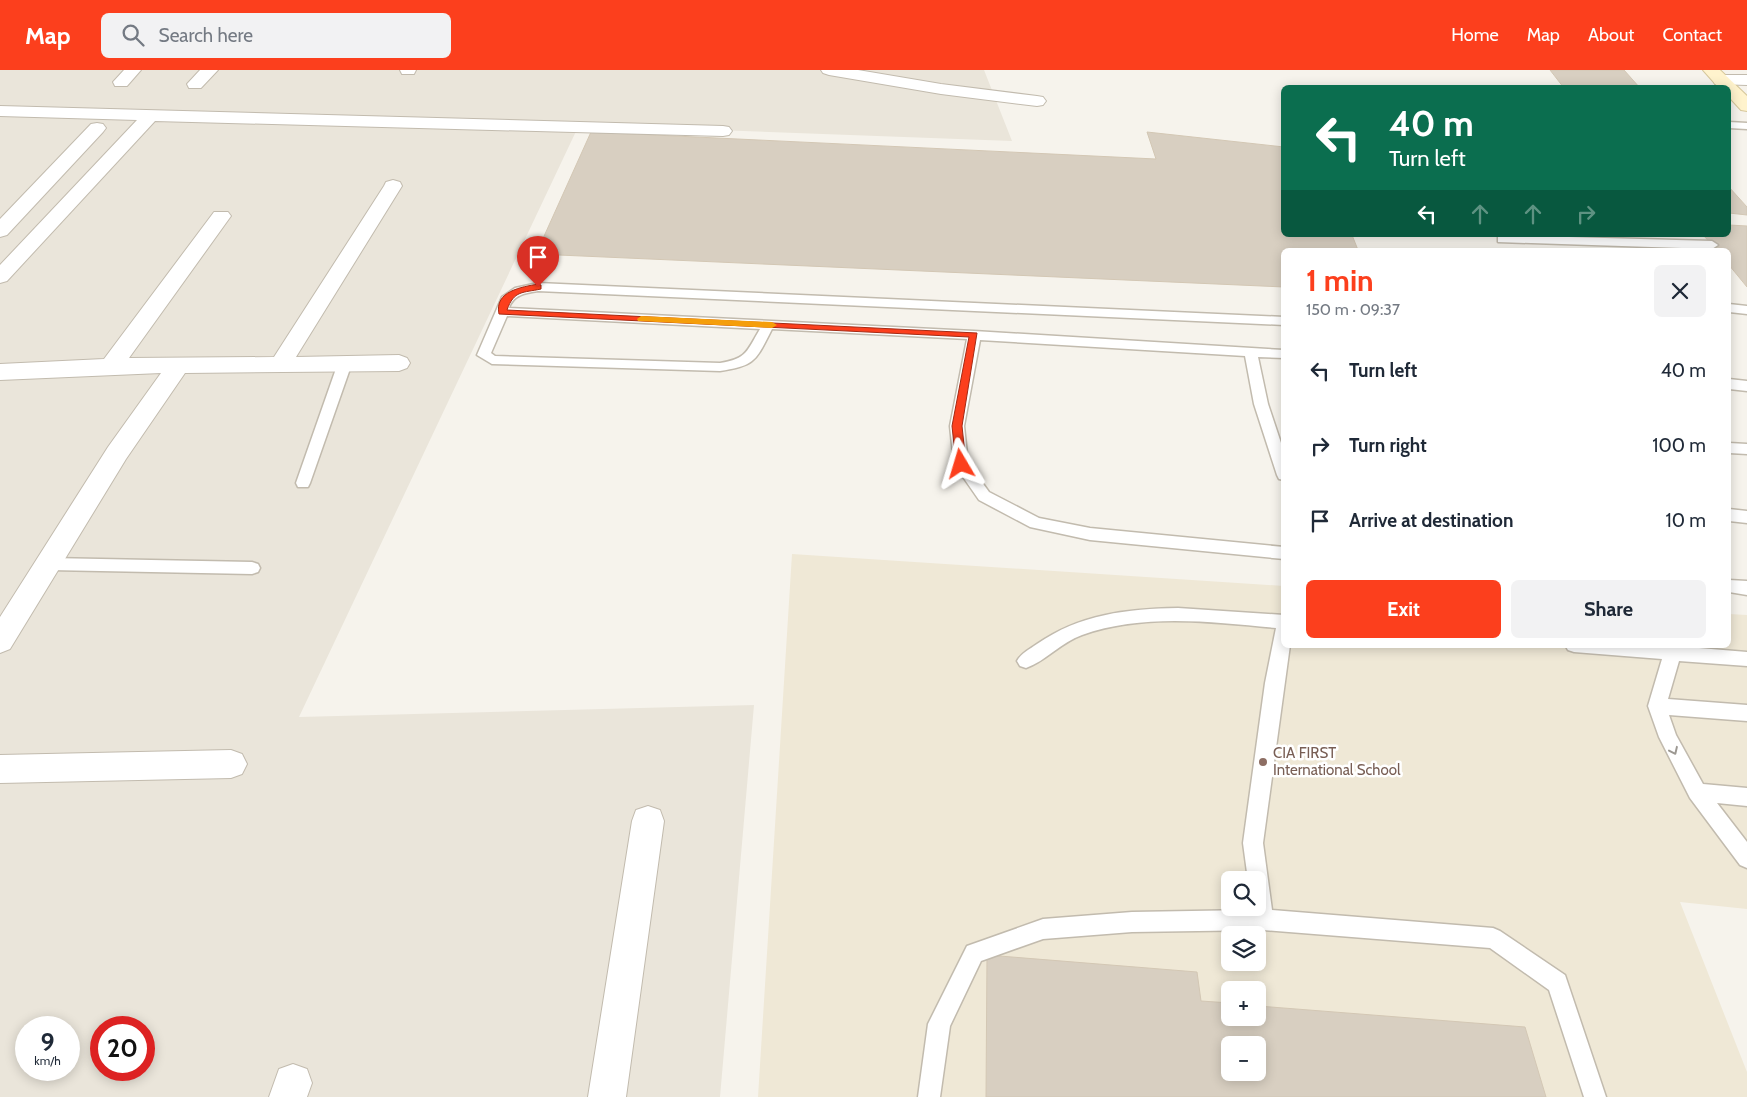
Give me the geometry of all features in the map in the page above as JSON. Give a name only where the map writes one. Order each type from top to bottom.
[{"type":"main road","points":[[1731,87],[1747,106]]},
{"type":"street","points":[[195,84],[210,70]]},
{"type":"street","points":[[829,70],[941,89],[1037,101]]},
{"type":"street","points":[[1728,84],[1747,80]]},
{"type":"street","points":[[0,111],[723,131]]},
{"type":"street","points":[[0,276],[151,115]]},
{"type":"street","points":[[0,231],[97,128]]},
{"type":"street","points":[[281,363],[393,186]]},
{"type":"street","points":[[111,366],[221,216]]},
{"type":"street","points":[[0,372],[111,366],[399,363]]},
{"type":"street","points":[[0,641],[50,564],[116,453],[148,411],[178,365]]},
{"type":"street","points":[[2,771],[231,764]]},
{"type":"street","points":[[607,1097],[648,821]]},
{"type":"lane","points":[[1731,125],[1747,126]]},
{"type":"lane","points":[[1502,239],[1712,244]]},
{"type":"lane","points":[[768,325],[753,353],[741,364],[720,368],[492,360],[484,355],[507,298],[515,291],[538,287],[1281,321]]},
{"type":"lane","points":[[1731,308],[1747,310]]},
{"type":"lane","points":[[502,312],[974,335],[1251,354],[1281,354]]},
{"type":"lane","points":[[974,335],[957,426],[961,464],[984,496],[1035,523],[1090,534],[1281,553]]},
{"type":"lane","points":[[1251,354],[1261,404],[1281,467]]},
{"type":"lane","points":[[303,483],[345,363]]},
{"type":"lane","points":[[1731,384],[1747,386]]},
{"type":"lane","points":[[1731,448],[1747,449]]},
{"type":"lane","points":[[1731,515],[1747,517]]},
{"type":"lane","points":[[50,564],[252,568]]},
{"type":"lane","points":[[1731,586],[1747,588]]},
{"type":"lane","points":[[1026,661],[1074,630],[1113,620],[1162,616],[1281,622]]},
{"type":"lane","points":[[1263,920],[1253,843],[1274,683],[1281,645]]},
{"type":"lane","points":[[1607,648],[1747,660]]},
{"type":"lane","points":[[1672,654],[1658,706],[1675,754],[1697,792],[1747,858]]},
{"type":"lane","points":[[1658,706],[1747,713]]},
{"type":"lane","points":[[1697,792],[1747,797]]},
{"type":"lane","points":[[929,1097],[939,1024],[974,953],[1043,929],[1132,922],[1263,920],[1494,938],[1557,983],[1594,1097]]},
{"type":"shaded area","points":[[0,70],[984,70],[1012,141],[579,125],[299,717],[754,705],[720,1097],[0,1097]]},
{"type":"shaded area","name":"CIA FIRST International School","points":[[792,554],[1281,586],[1281,648],[1731,648],[1731,614],[1747,615],[1747,909],[1680,902],[1747,1072],[1747,1097],[758,1097]]},
{"type":"building","points":[[1550,70],[1624,70],[1637,85],[1562,85]]},
{"type":"building","points":[[591,132],[1156,159],[1147,132],[1281,147],[1281,237],[1353,237],[1357,248],[1281,248],[1281,287],[536,254]]},
{"type":"building","points":[[1731,189],[1747,207],[1747,215],[1731,213]]},
{"type":"building","points":[[1731,225],[1747,226],[1747,287],[1731,267],[1731,248],[1715,248],[1705,237],[1731,237]]},
{"type":"building","points":[[987,955],[1197,972],[1201,1001],[1221,1002],[1221,1026],[1266,1026],[1266,1007],[1525,1027],[1546,1097],[986,1097]]},
{"type":"slow traffic","points":[[641,319],[772,325]]},
{"type":"place","name":"CIA FIRST International School","points":[[1263,762]]},
{"type":"route","points":[[538,287],[515,291],[507,298],[502,312],[974,335],[957,426],[961,464]]}]
